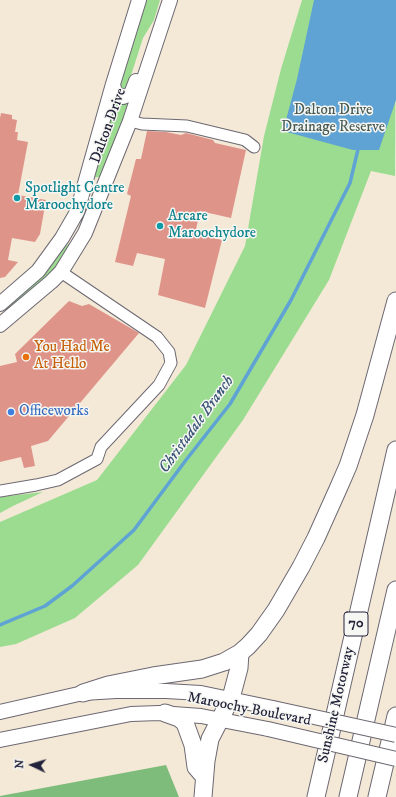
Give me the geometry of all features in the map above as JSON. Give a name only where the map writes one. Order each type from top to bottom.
[{"type":"highway","points":[[83,693],[108,685],[192,670],[224,662],[240,653],[259,634],[291,585],[323,524],[345,472],[358,435],[396,301]]},
{"type":"highway","name":"Sunshine Motorway","points":[[316,797],[396,450]]},
{"type":"highway","name":"70","points":[[348,797],[396,590]]},
{"type":"highway","points":[[203,797],[204,776],[210,739],[231,698],[239,668],[240,653]]},
{"type":"highway","points":[[165,713],[180,718],[185,723],[193,744],[196,767],[204,776]]},
{"type":"highway","points":[[377,797],[396,716]]},
{"type":"main road","name":"Dalton Drive","points":[[0,304],[38,271],[62,238],[77,212],[113,84],[139,0]]},
{"type":"main road","name":"Dalton Drive","points":[[0,325],[61,272],[84,234],[130,121],[170,0]]},
{"type":"main road","points":[[113,84],[115,94],[123,97],[131,94],[148,44],[162,25]]},
{"type":"main road","points":[[62,238],[72,236],[82,216],[89,196],[95,189],[99,194],[97,205]]},
{"type":"main road","name":"Maroochy Boulevard","points":[[0,712],[83,693],[116,691],[201,693],[231,698],[396,735]]},
{"type":"main road","name":"Maroochy Boulevard","points":[[0,740],[131,714],[165,713],[220,719],[396,759]]},
{"type":"street","points":[[130,121],[142,124],[187,126],[245,140],[254,147]]},
{"type":"street","points":[[0,491],[58,480],[97,459],[101,447],[159,385],[171,363],[169,352],[157,337],[61,272]]},
{"type":"green space","points":[[145,0],[160,0],[154,20],[143,38],[127,88],[123,91],[118,84]]},
{"type":"green space","name":"Dalton Drive Drainage Reserve","points":[[302,0],[396,0],[395,176],[371,171],[329,280],[243,420],[138,565],[75,618],[16,644],[0,647],[0,522],[97,480],[186,365],[245,246],[264,136],[281,69]]},
{"type":"green space","points":[[115,98],[133,98],[102,179],[98,177],[92,178]]},
{"type":"green space","points":[[86,215],[89,217],[60,263],[38,287],[6,311],[5,308],[58,253],[73,240]]},
{"type":"green space","points":[[43,492],[13,506],[0,513],[0,497]]},
{"type":"green space","points":[[166,765],[179,797],[0,797],[0,796]]},
{"type":"water","points":[[314,0],[396,0],[396,100],[379,150],[353,150],[283,131],[297,79]]},
{"type":"building","name":"Spotlight Centre Maroochydore","points":[[1,113],[12,115],[12,119],[17,120],[15,132],[18,132],[17,140],[28,142],[18,195],[46,200],[40,234],[35,242],[12,238],[8,260],[18,262],[5,277],[0,278],[0,118]]},
{"type":"building","name":"Arcare Maroochydore","points":[[147,131],[166,132],[181,135],[186,133],[213,140],[215,143],[246,150],[231,218],[200,211],[195,234],[222,240],[205,308],[158,295],[165,259],[137,253],[133,266],[115,262],[131,196],[127,194],[136,159],[141,159]]},
{"type":"building","points":[[69,301],[82,306],[89,304],[139,333],[48,441],[31,446],[35,466],[24,468],[21,457],[0,462],[0,366],[17,362],[15,354]]},
{"type":"waterway","name":"Christadale Branch","points":[[0,625],[45,606],[72,586],[134,530],[230,404],[291,300],[350,183],[359,145]]},
{"type":"place","name":"Spotlight Centre Maroochydore","points":[[17,198]]},
{"type":"place","name":"Arcare Maroochydore","points":[[160,226]]},
{"type":"place","name":"You Had Me At Hello","points":[[26,357]]},
{"type":"place","name":"Officeworks","points":[[11,412]]}]
